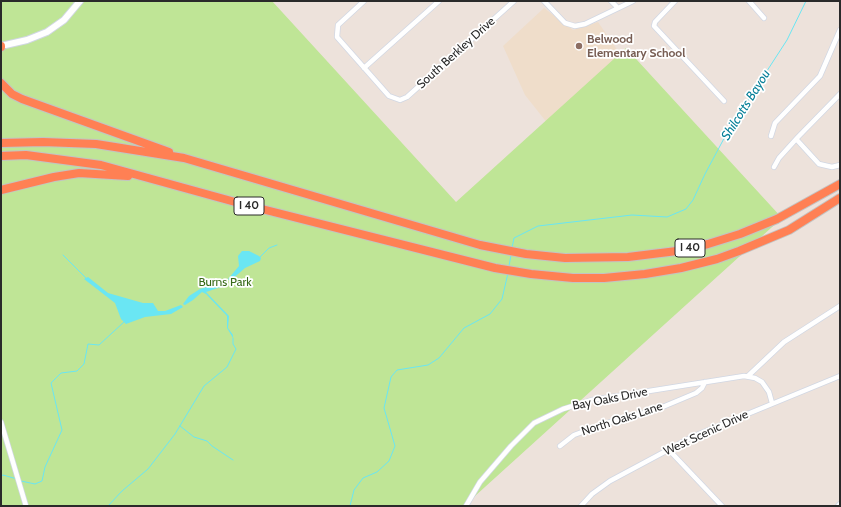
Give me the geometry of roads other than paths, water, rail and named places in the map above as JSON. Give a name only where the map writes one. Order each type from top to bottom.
[{"type":"highway","points":[[1,83],[12,94],[22,99],[141,141],[184,158]]},
{"type":"highway","name":"I 40","points":[[1,143],[59,142],[96,144],[184,158],[499,249],[526,254],[566,258],[608,258],[654,254],[689,248],[740,234],[777,219],[840,184]]},
{"type":"highway","name":"I 40","points":[[1,156],[26,155],[66,159],[101,165],[246,205],[495,268],[523,273],[573,278],[604,278],[645,274],[687,267],[735,253],[801,223],[840,198]]},
{"type":"highway","points":[[1,190],[54,177],[79,173],[143,176]]},
{"type":"street","points":[[1,46],[27,40],[47,32],[64,20],[80,1]]},
{"type":"street","points":[[364,1],[340,22],[336,29],[339,40],[364,68],[439,1]]},
{"type":"street","name":"South Berkley Drive","points":[[364,68],[389,96],[402,100],[514,1]]},
{"type":"street","points":[[544,1],[568,25],[579,26],[633,1]]},
{"type":"street","points":[[611,1],[618,8]]},
{"type":"street","points":[[675,1],[655,22],[654,26],[724,102]]},
{"type":"street","points":[[749,1],[764,18]]},
{"type":"street","points":[[771,136],[775,123],[820,76],[840,30]]},
{"type":"street","points":[[774,168],[782,155],[840,94]]},
{"type":"street","points":[[797,140],[815,161],[824,166],[832,167],[840,165]]},
{"type":"street","points":[[772,403],[770,392],[765,385],[758,379],[748,376],[784,342],[840,306]]},
{"type":"street","name":"Bay Oaks Drive","points":[[466,506],[486,475],[529,428],[544,417],[592,400],[748,376]]},
{"type":"street","name":"West Scenic Drive","points":[[580,506],[592,494],[610,481],[712,427],[840,376]]},
{"type":"street","name":"North Oaks Lane","points":[[560,446],[574,435],[613,421],[653,411],[696,394],[705,382]]},
{"type":"street","points":[[1,422],[26,506]]},
{"type":"street","points":[[669,450],[722,506]]},
{"type":"water","points":[[242,251],[249,251],[259,256],[261,258],[260,261],[245,268],[230,281],[228,279],[239,266],[238,256]]},
{"type":"water","points":[[88,277],[108,293],[143,303],[153,303],[158,311],[165,311],[181,305],[183,307],[171,314],[145,317],[126,324],[121,319],[115,303],[84,279]]},
{"type":"water","points":[[226,281],[227,285],[206,292],[229,316],[228,328],[233,335],[233,338],[227,328],[227,316],[206,294],[202,292],[193,300],[185,305],[183,304],[189,296],[200,289]]},
{"type":"waterway","name":"Shilcotts Bayou","points":[[512,248],[514,238],[538,226],[632,215],[667,217],[686,209],[693,200],[728,131],[787,40],[806,1]]},
{"type":"waterway","points":[[260,257],[269,248],[277,245]]},
{"type":"waterway","points":[[63,255],[86,278]]},
{"type":"waterway","points":[[509,266],[511,255]]},
{"type":"waterway","points":[[350,506],[354,490],[363,478],[377,472],[389,461],[395,446],[384,408],[391,377],[397,370],[428,365],[439,358],[464,328],[490,314],[502,299],[508,273]]},
{"type":"waterway","points":[[21,481],[35,484],[42,481],[45,467],[62,430],[51,383],[61,373],[77,371],[84,364],[88,344],[99,345],[124,322]]},
{"type":"waterway","points":[[108,506],[122,491],[148,469],[175,434],[204,386],[227,367],[236,349],[233,344],[233,338]]},
{"type":"waterway","points":[[180,426],[194,437],[207,441],[233,460]]},
{"type":"waterway","points":[[1,476],[3,475],[17,479]]},
{"type":"place","name":"Belwood Elementary School","points":[[579,46]]},
{"type":"park label","name":"Burns Park","points":[[225,282]]}]
